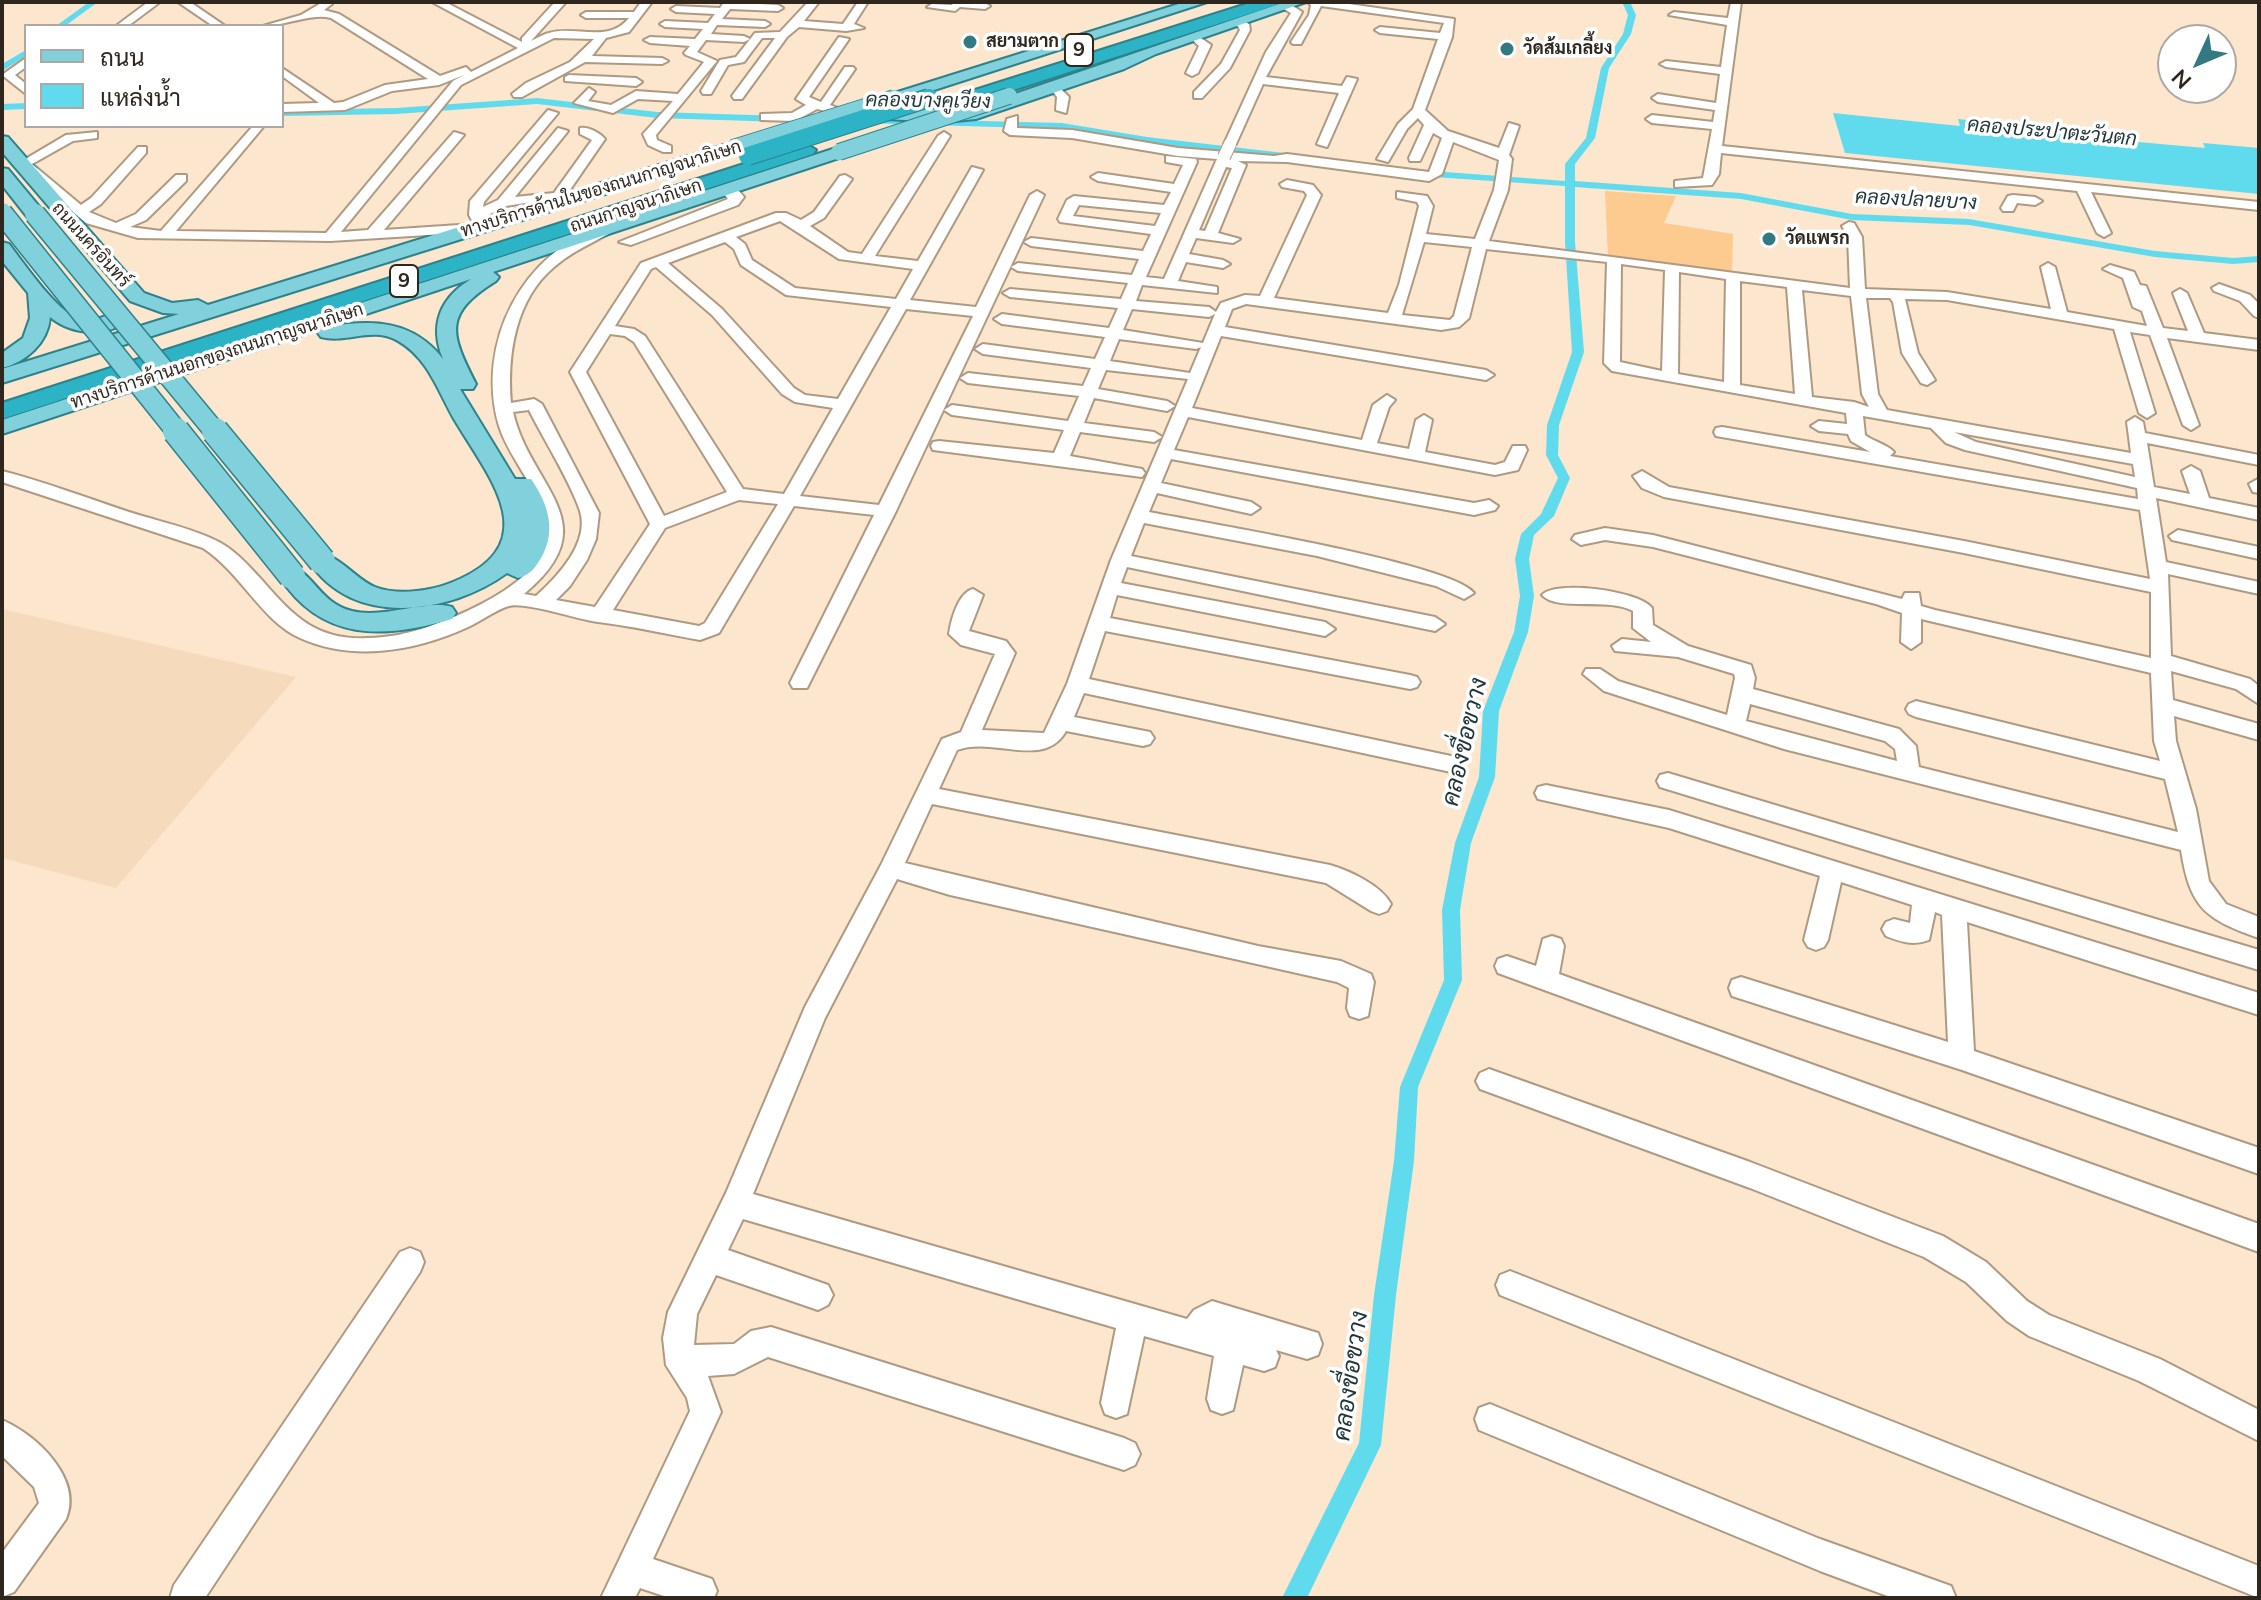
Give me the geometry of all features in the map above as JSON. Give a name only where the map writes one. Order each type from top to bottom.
[{"type":"highway","name":"ถนนกาญจนาภิเษก","points":[[2,392],[740,152],[929,98],[1229,2]]},
{"type":"highway","name":"ถนนกาญจนาภิเษก","points":[[2,411],[960,101],[1216,11],[1285,3]]},
{"type":"highway","points":[[1151,18],[1216,11]]},
{"type":"highway","points":[[1152,51],[1216,11]]},
{"type":"highway","points":[[242,333],[400,295]]},
{"type":"main road","name":"ทางบริการด้านในของถนนกาญจนาภิเษก","points":[[2,376],[297,285],[478,223],[657,172],[740,152],[894,98],[1200,2]]},
{"type":"main road","name":"ทางบริการด้านนอกของถนนกาญจนาภิเษก","points":[[2,427],[400,295],[545,258],[607,229],[1240,22],[1285,3]]},
{"type":"main road","points":[[825,107],[959,117],[1130,62],[1152,51]]},
{"type":"main road","points":[[825,107],[1026,56]]},
{"type":"main road","name":"ถนนนครอินทร์","points":[[2,141],[137,297],[162,307],[178,309],[297,285]]},
{"type":"main road","points":[[2,161],[38,185]]},
{"type":"main road","name":"ถนนนครอินทร์","points":[[2,173],[340,579],[378,597],[393,600],[424,598],[455,591],[484,576],[508,556],[516,544],[519,520],[511,495],[434,363],[405,336],[369,328],[319,335],[183,367]]},
{"type":"main road","points":[[2,213],[311,600],[326,611],[360,621],[393,622],[446,612],[472,602],[497,588],[525,563],[540,535],[540,521],[531,498],[452,358],[444,324],[451,304],[468,289],[545,258]]},
{"type":"main road","points":[[2,248],[37,294],[68,322],[99,324],[124,315],[135,305],[137,297]]},
{"type":"main road","points":[[2,362],[25,347],[40,331],[43,313],[37,294]]},
{"type":"street","points":[[124,24],[155,2]]},
{"type":"street","points":[[183,2],[217,24]]},
{"type":"street","points":[[437,2],[519,45]]},
{"type":"street","points":[[284,108],[333,108],[367,99],[389,88],[439,81],[519,45],[531,37],[561,2]]},
{"type":"street","points":[[330,237],[461,80],[552,35],[602,36],[625,30],[647,2]]},
{"type":"street","points":[[738,96],[783,35],[814,2]]},
{"type":"street","points":[[825,107],[805,102],[803,97],[863,2]]},
{"type":"street","points":[[1169,284],[1272,52],[1297,12],[1285,3]]},
{"type":"street","points":[[1297,42],[1314,15],[1314,3],[1447,20],[1451,24],[1419,110],[1402,127],[1383,159]]},
{"type":"street","points":[[676,9],[727,6],[778,8]]},
{"type":"street","points":[[657,172],[667,149],[649,139],[649,134],[659,126],[711,61],[690,53],[727,6]]},
{"type":"street","points":[[932,7],[985,6]]},
{"type":"street","points":[[273,24],[317,8],[439,81]]},
{"type":"street","points":[[284,35],[304,23],[317,8]]},
{"type":"street","points":[[1676,10],[1734,13],[1717,149],[1710,179],[1702,183],[1680,184]]},
{"type":"street","points":[[586,15],[638,15]]},
{"type":"street","points":[[1198,95],[1226,66],[1245,30],[1240,22]]},
{"type":"street","points":[[552,35],[560,24]]},
{"type":"street","points":[[665,24],[765,24]]},
{"type":"street","points":[[796,24],[844,34],[859,28]]},
{"type":"street","points":[[1380,30],[1446,37]]},
{"type":"street","points":[[707,91],[724,62],[740,60],[759,35],[783,35]]},
{"type":"street","points":[[518,94],[528,85],[552,77],[586,59],[602,36]]},
{"type":"street","points":[[1192,73],[1205,45],[1195,37]]},
{"type":"street","points":[[650,40],[744,39]]},
{"type":"street","points":[[552,77],[634,84],[657,61],[586,59]]},
{"type":"street","points":[[24,63],[8,75],[24,88]]},
{"type":"street","points":[[1666,64],[1726,71]]},
{"type":"street","points":[[765,117],[795,117],[825,107],[849,69]]},
{"type":"street","points":[[284,72],[333,108]]},
{"type":"street","points":[[1260,80],[1349,84],[1323,144]]},
{"type":"street","points":[[1055,87],[1063,97],[1062,110]]},
{"type":"street","points":[[589,92],[580,103],[613,109],[636,95],[681,98]]},
{"type":"street","points":[[1658,98],[1720,107]]},
{"type":"street","points":[[700,1591],[625,1583],[706,1412],[700,1391],[680,1359],[678,1338],[683,1312],[736,1203],[814,1015],[891,868],[949,745],[969,737],[1042,743],[1051,739],[1061,722],[1138,516],[1143,480],[1160,450],[1207,329],[1226,306],[1245,299],[1441,325],[1458,322],[1480,245],[1502,184],[1506,159],[1503,154],[1449,136],[1430,126],[1419,110]]},
{"type":"street","points":[[478,223],[477,201],[552,113]]},
{"type":"street","points":[[1652,119],[1718,126]]},
{"type":"street","points":[[1011,125],[1178,152],[1281,159],[1431,177],[1449,136]]},
{"type":"street","points":[[1415,158],[1430,126]]},
{"type":"street","points":[[1503,154],[1513,126]]},
{"type":"street","points":[[163,236],[258,128]]},
{"type":"street","points":[[93,135],[70,138],[25,165],[49,182],[80,212],[115,229],[163,236],[330,237],[478,223],[503,203],[562,131]]},
{"type":"street","points":[[503,203],[544,196],[559,199],[599,139],[584,131]]},
{"type":"street","points":[[1471,133],[1481,146]]},
{"type":"street","points":[[372,235],[458,135]]},
{"type":"street","points":[[866,259],[944,136]]},
{"type":"street","points":[[1717,149],[1976,183],[2032,183],[2259,206]]},
{"type":"street","points":[[80,212],[96,201],[142,150]]},
{"type":"street","points":[[1060,459],[1191,162],[1133,153]]},
{"type":"street","points":[[1210,236],[1240,165],[1225,155]]},
{"type":"street","points":[[509,598],[700,633],[709,630],[843,405],[977,170]]},
{"type":"street","points":[[1098,177],[1179,189]]},
{"type":"street","points":[[115,229],[141,217],[181,178]]},
{"type":"street","points":[[801,226],[819,215],[845,179]]},
{"type":"street","points":[[2008,208],[2013,199],[2036,207],[2032,183]]},
{"type":"street","points":[[1265,301],[1314,195],[1308,188],[1287,184]]},
{"type":"street","points":[[626,242],[733,202],[737,197],[727,189]]},
{"type":"street","points":[[2083,189],[2104,233]]},
{"type":"street","points":[[800,683],[887,511],[1037,195]]},
{"type":"street","points":[[1393,319],[1419,237],[1426,203],[1422,199],[1402,195]]},
{"type":"street","points":[[1160,231],[1065,219],[1074,200],[1169,210]]},
{"type":"street","points":[[668,209],[740,247],[746,262],[784,289],[802,294],[980,312]]},
{"type":"street","points":[[659,524],[578,374],[644,269],[657,261],[781,216],[844,256],[922,266]]},
{"type":"street","points":[[141,217],[165,228],[163,236]]},
{"type":"street","points":[[1849,226],[1855,237],[1870,394],[1880,412]]},
{"type":"street","points":[[2,476],[209,544],[229,555],[288,622],[307,634],[375,647],[409,643],[461,623],[509,598],[547,561],[555,545],[551,505],[515,446],[502,409],[499,379],[505,343],[518,308],[545,258],[586,242],[607,229]]},
{"type":"street","points":[[1190,233],[1233,239]]},
{"type":"street","points":[[1419,237],[1614,259],[1858,293],[1947,296],[2060,315],[2101,316],[2120,325],[2259,345]]},
{"type":"street","points":[[1031,242],[1148,256]]},
{"type":"street","points":[[1180,257],[1223,264]]},
{"type":"street","points":[[1614,259],[1612,363],[1624,370],[1854,407],[2141,460]]},
{"type":"street","points":[[657,261],[717,312],[788,391],[801,399],[843,405]]},
{"type":"street","points":[[1018,267],[1212,290]]},
{"type":"street","points":[[1672,267],[1669,387],[1691,396]]},
{"type":"street","points":[[2048,267],[2060,315]]},
{"type":"street","points":[[2110,269],[2129,275],[2191,425]]},
{"type":"street","points":[[1732,389],[1733,276]]},
{"type":"street","points":[[1794,285],[1804,400]]},
{"type":"street","points":[[2219,288],[2245,298],[2259,313]]},
{"type":"street","points":[[2141,289],[2153,331]]},
{"type":"street","points":[[1010,293],[1127,305],[1207,329],[1486,375]]},
{"type":"street","points":[[2180,293],[2198,338]]},
{"type":"street","points":[[1894,294],[1900,302],[1910,353],[1927,380]]},
{"type":"street","points":[[1002,319],[1115,333],[1207,329]]},
{"type":"street","points":[[2120,325],[2140,424],[2141,460],[2161,588],[2165,741],[2185,809],[2198,884],[2218,911],[2259,928]]},
{"type":"street","points":[[605,329],[629,332],[640,339],[737,494]]},
{"type":"street","points":[[983,349],[1183,375]]},
{"type":"street","points":[[968,378],[1089,392],[1518,476]]},
{"type":"street","points":[[1368,446],[1381,405],[1387,400]]},
{"type":"street","points":[[502,409],[534,404],[590,513],[587,539],[578,560],[563,582],[541,603]]},
{"type":"street","points":[[1854,407],[1854,430],[1862,443],[1906,458]]},
{"type":"street","points":[[952,410],[1075,425],[1255,477]]},
{"type":"street","points":[[1416,455],[1424,420]]},
{"type":"street","points":[[1933,421],[1952,439],[1971,446],[2146,499]]},
{"type":"street","points":[[2140,424],[2259,460]]},
{"type":"street","points":[[1819,426],[1854,430]]},
{"type":"street","points":[[1722,432],[2146,499]]},
{"type":"street","points":[[939,446],[1060,459],[1251,508]]},
{"type":"street","points":[[1160,450],[1474,509],[1489,506]]},
{"type":"street","points":[[1495,470],[1512,466],[1519,450]]},
{"type":"street","points":[[2191,471],[2201,502]]},
{"type":"street","points":[[1642,476],[1648,484],[1664,492],[1964,547],[2161,588]]},
{"type":"street","points":[[1926,476],[2201,502],[2259,514]]},
{"type":"street","points":[[599,616],[659,524],[737,494],[887,511]]},
{"type":"street","points":[[1138,516],[1308,548],[1442,581],[1464,593]]},
{"type":"street","points":[[1627,530],[1762,564],[1911,596],[1911,642]]},
{"type":"street","points":[[1581,539],[1605,534],[1653,541],[1913,610],[2162,669],[2259,699]]},
{"type":"street","points":[[2178,536],[2259,553]]},
{"type":"street","points":[[2158,566],[2259,588]]},
{"type":"street","points":[[1116,572],[1299,602]]},
{"type":"street","points":[[1116,572],[1435,624]]},
{"type":"street","points":[[1116,572],[1325,629]]},
{"type":"street","points":[[1552,595],[1575,598],[1600,594],[1630,601],[1643,610],[1645,630],[1681,651]]},
{"type":"street","points":[[969,737],[1005,653],[999,646],[968,640],[959,634],[960,623],[973,595]]},
{"type":"street","points":[[1100,623],[1410,682]]},
{"type":"street","points":[[1622,646],[1681,651],[1744,670],[1735,724]]},
{"type":"street","points":[[1593,674],[1611,686],[1784,741],[2191,844]]},
{"type":"street","points":[[1077,684],[1451,764]]},
{"type":"street","points":[[1742,694],[1892,735],[1905,746],[1909,773]]},
{"type":"street","points":[[2162,705],[2259,732]]},
{"type":"street","points":[[1916,709],[2174,773]]},
{"type":"street","points":[[1061,722],[1143,738]]},
{"type":"street","points":[[1668,781],[2259,960]]},
{"type":"street","points":[[1546,793],[1669,819],[2259,1004]]},
{"type":"street","points":[[924,794],[1330,874],[1343,879],[1379,904]]},
{"type":"street","points":[[891,868],[950,885],[1258,956],[1341,972],[1362,982],[1359,1008]]},
{"type":"street","points":[[1816,940],[1832,872]]},
{"type":"street","points":[[1894,929],[1921,933],[1924,900]]},
{"type":"street","points":[[1954,910],[1962,1058]]},
{"type":"street","points":[[1546,980],[1552,946]]},
{"type":"street","points":[[1507,966],[2259,1238]]},
{"type":"street","points":[[1741,988],[1962,1058],[2259,1161]]},
{"type":"street","points":[[1489,1081],[1750,1175],[1933,1246],[1976,1272],[2017,1311],[2039,1326],[2149,1370],[2259,1426]]},
{"type":"street","points":[[736,1203],[1264,1356]]},
{"type":"street","points":[[709,1258],[818,1295]]},
{"type":"street","points":[[185,1598],[410,1262]]},
{"type":"street","points":[[1510,1285],[2259,1583]]},
{"type":"street","points":[[1193,1336],[1204,1320],[1212,1316],[1307,1344]]},
{"type":"street","points":[[1116,1403],[1133,1319]]},
{"type":"street","points":[[680,1359],[732,1362],[750,1353],[762,1342],[771,1342],[1124,1454]]},
{"type":"street","points":[[1222,1399],[1231,1347]]},
{"type":"street","points":[[1490,1419],[1820,1555],[1939,1598]]},
{"type":"street","points":[[2,1580],[55,1508],[56,1494],[48,1476],[3,1440]]},
{"type":"shaded area","points":[[1605,191],[1676,196],[1664,223],[1733,234],[1732,275],[1608,258]]},
{"type":"shaded area","points":[[2,609],[296,677],[116,888],[2,858]]},
{"type":"water","name":"คลองประปาตะวันตก","points":[[1833,113],[1960,126],[1958,119],[2090,132],[2094,138],[2205,148],[2203,143],[2259,148],[2259,194],[1845,153]]},
{"type":"waterway","points":[[63,24],[94,2]]},
{"type":"waterway","name":"คลองขื่อขวาง","points":[[1570,184],[1570,164],[1590,138],[1605,68],[1627,34],[1632,15],[1626,2]]},
{"type":"waterway","points":[[2,68],[24,53]]},
{"type":"waterway","name":"คลองบางคูเวียง","points":[[284,113],[396,111],[537,101],[657,115],[783,119]]},
{"type":"waterway","name":"คลองบางคูเวียง","points":[[2,107],[24,106]]},
{"type":"waterway","name":"คลองบางคูเวียง","points":[[866,121],[1062,126],[1147,140],[1301,158]]},
{"type":"waterway","name":"คลองบางคูเวียง","points":[[1419,173],[1570,184]]},
{"type":"waterway","name":"คลองขื่อขวาง","points":[[1294,1598],[1370,1445],[1385,1295],[1404,1161],[1409,1087],[1453,980],[1451,910],[1463,843],[1487,777],[1491,711],[1521,632],[1527,596],[1522,559],[1528,534],[1547,516],[1564,478],[1552,455],[1553,425],[1578,352],[1570,242],[1570,184]]},
{"type":"waterway","name":"คลองปลายบาง","points":[[1570,184],[1741,196],[1852,217],[1969,222],[2155,254],[2233,261],[2259,259]]},
{"type":"place","name":"สยามตาก","points":[[970,42]]},
{"type":"place","name":"วัดส้มเกลี้ยง","points":[[1507,49]]},
{"type":"place","name":"วัดแพรก","points":[[1769,239]]}]
